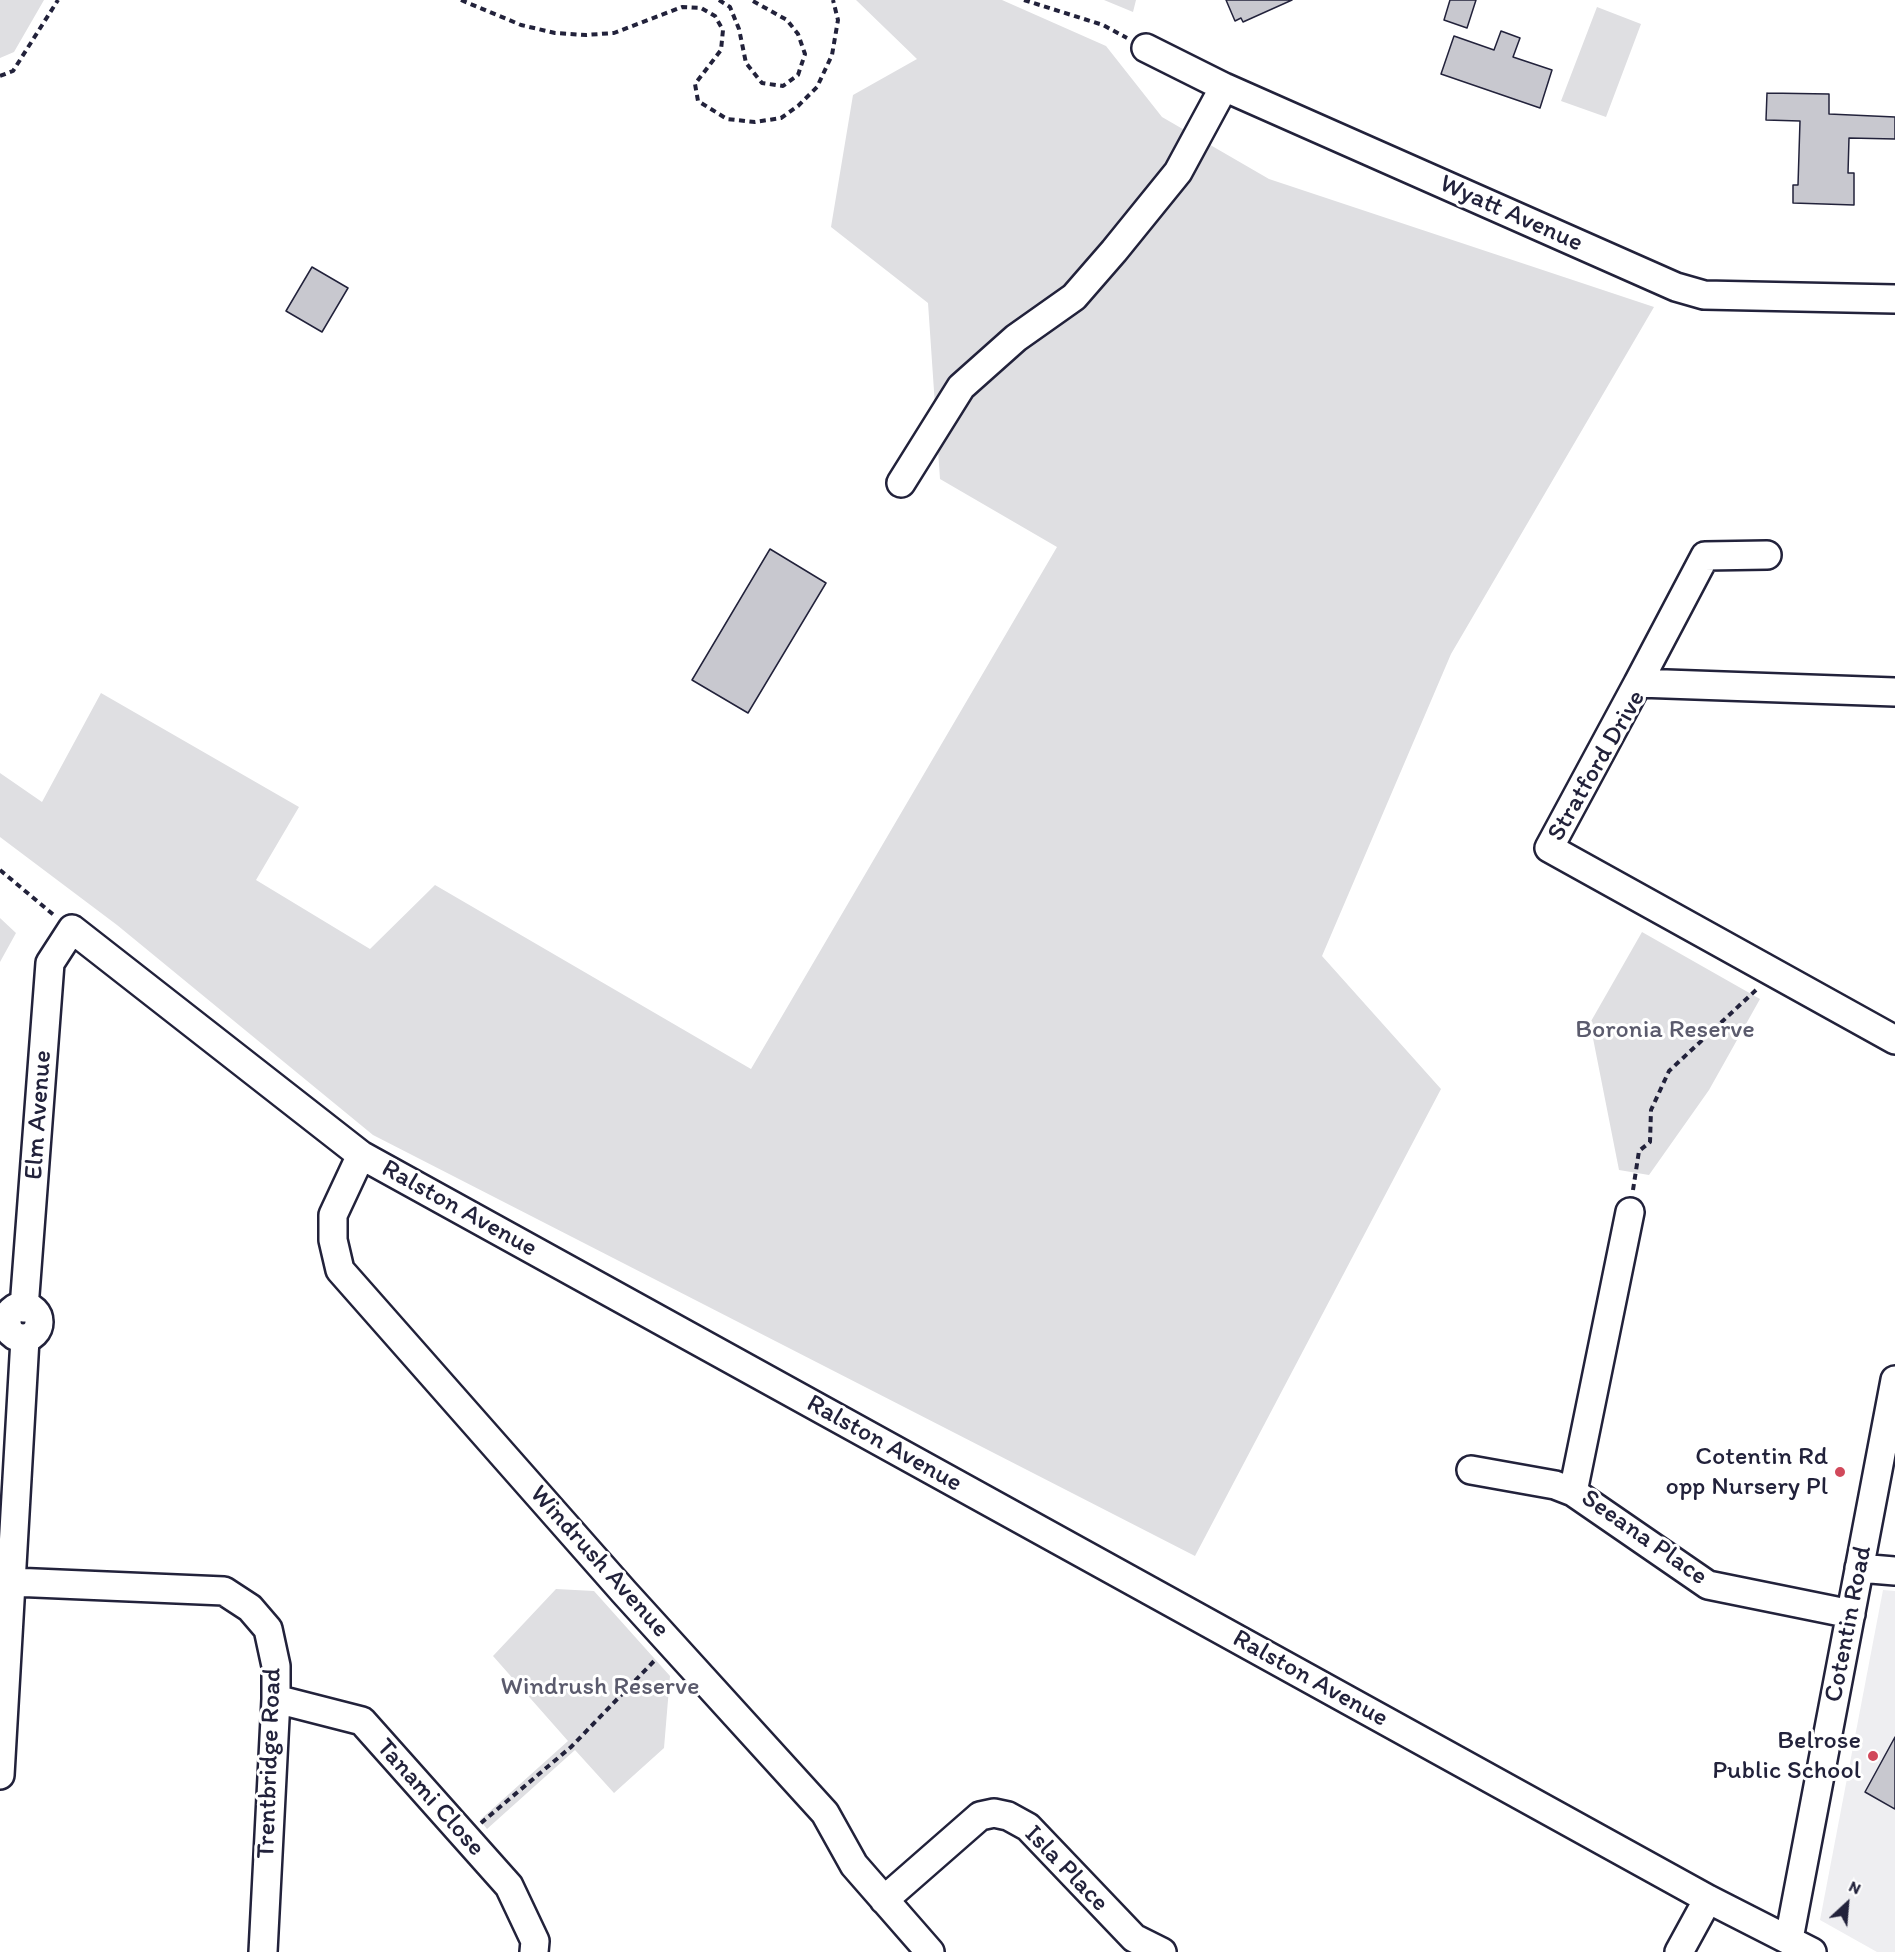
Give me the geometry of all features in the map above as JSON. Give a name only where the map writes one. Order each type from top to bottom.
[{"type":"street","name":"Wyatt Avenue","points":[[1146,48],[1224,87],[1676,287],[1704,295],[1895,299]]},
{"type":"street","points":[[901,483],[961,387],[1016,338],[1074,297],[1121,242],[1178,172],[1224,87]]},
{"type":"street","points":[[1638,682],[1705,556],[1767,555]]},
{"type":"street","name":"Stratford Drive","points":[[1895,692],[1638,682],[1550,848],[1895,1040]]},
{"type":"street","name":"Ralston Avenue","points":[[72,929],[361,1155],[1708,1899],[1800,1946]]},
{"type":"street","name":"Elm Avenue","points":[[0,1775],[12,1582],[14,1322],[50,963],[72,929]]},
{"type":"street","name":"Windrush Avenue","points":[[361,1155],[333,1215],[333,1240],[340,1270],[825,1813],[854,1865],[930,1952]]},
{"type":"street","name":"Seeana Place","points":[[1630,1212],[1573,1492],[1708,1585],[1851,1614]]},
{"type":"street","name":"Cotentin Road","points":[[1800,1946],[1851,1614],[1895,1380]]},
{"type":"street","points":[[1471,1470],[1555,1485],[1573,1492]]},
{"type":"street","points":[[1859,1568],[1895,1571]]},
{"type":"street","name":"Trentbridge Road","points":[[12,1582],[224,1591],[250,1608],[268,1629],[276,1666],[276,1700],[263,1952]]},
{"type":"street","name":"Tanami Close","points":[[276,1700],[362,1721],[508,1886],[535,1941],[534,1952]]},
{"type":"street","name":"Isla Place","points":[[884,1900],[980,1816],[1001,1814],[1019,1820],[1028,1827],[1134,1938],[1162,1952]]},
{"type":"street","points":[[1679,1952],[1708,1899]]},
{"type":"path","points":[[0,76],[13,70],[58,0]]},
{"type":"path","points":[[461,0],[521,25],[555,33],[586,35],[614,33],[682,7],[701,8],[715,16],[723,30],[721,50],[694,84],[698,101],[728,119],[755,122],[781,118],[817,87],[832,55],[838,20],[833,0]]},
{"type":"path","points":[[719,0],[730,7],[739,29],[746,63],[762,83],[783,86],[798,75],[805,54],[798,34],[787,20],[751,0]]},
{"type":"path","points":[[1024,0],[1103,25],[1146,48]]},
{"type":"path","points":[[0,870],[72,929]]},
{"type":"path","points":[[1630,1212],[1639,1151],[1650,1142],[1651,1110],[1669,1071],[1775,972]]},
{"type":"path","points":[[464,1837],[571,1747],[671,1643]]},
{"type":"shaded area","name":"Belrose Public School","points":[[1883,1590],[1895,1591],[1895,1952],[1877,1952],[1820,1920]]},
{"type":"green space","points":[[0,0],[44,0],[14,52],[0,58]]},
{"type":"green space","points":[[856,0],[1002,0],[1106,46],[1162,117],[1269,179],[1654,307],[1451,654],[1322,956],[1441,1089],[1195,1556],[373,1135],[117,925],[0,837],[0,773],[42,802],[101,693],[299,807],[256,880],[370,949],[435,885],[751,1069],[1057,547],[940,479],[928,303],[831,227],[853,95],[917,59]]},
{"type":"green space","points":[[1104,0],[1136,0],[1133,12]]},
{"type":"green space","points":[[1597,7],[1641,24],[1606,117],[1561,101]]},
{"type":"green space","points":[[0,918],[16,933],[0,962]]},
{"type":"green space","name":"Boronia Reserve","points":[[1642,932],[1760,999],[1709,1090],[1649,1175],[1619,1170],[1590,1023]]},
{"type":"green space","name":"Windrush Reserve","points":[[556,1589],[594,1591],[670,1676],[664,1748],[614,1793],[575,1750],[487,1829],[480,1820],[568,1741],[493,1656]]},
{"type":"building","points":[[1226,0],[1292,0],[1243,22],[1241,18],[1235,21]]},
{"type":"building","points":[[1450,0],[1476,0],[1467,28],[1444,20]]},
{"type":"building","points":[[1501,31],[1520,38],[1513,57],[1552,70],[1540,108],[1441,74],[1454,36],[1494,50]]},
{"type":"building","points":[[1767,93],[1829,94],[1829,114],[1895,117],[1895,139],[1849,138],[1848,173],[1854,173],[1854,205],[1793,203],[1793,185],[1798,185],[1800,121],[1766,120]]},
{"type":"building","points":[[312,267],[348,288],[322,332],[286,311]]},
{"type":"building","points":[[770,549],[826,583],[748,713],[692,680]]},
{"type":"building","points":[[1895,1737],[1895,1809],[1865,1792]]},
{"type":"place","name":"Cotentin Rd opp Nursery Pl","points":[[1840,1472]]},
{"type":"place","name":"Belrose Public School","points":[[1873,1756]]}]
